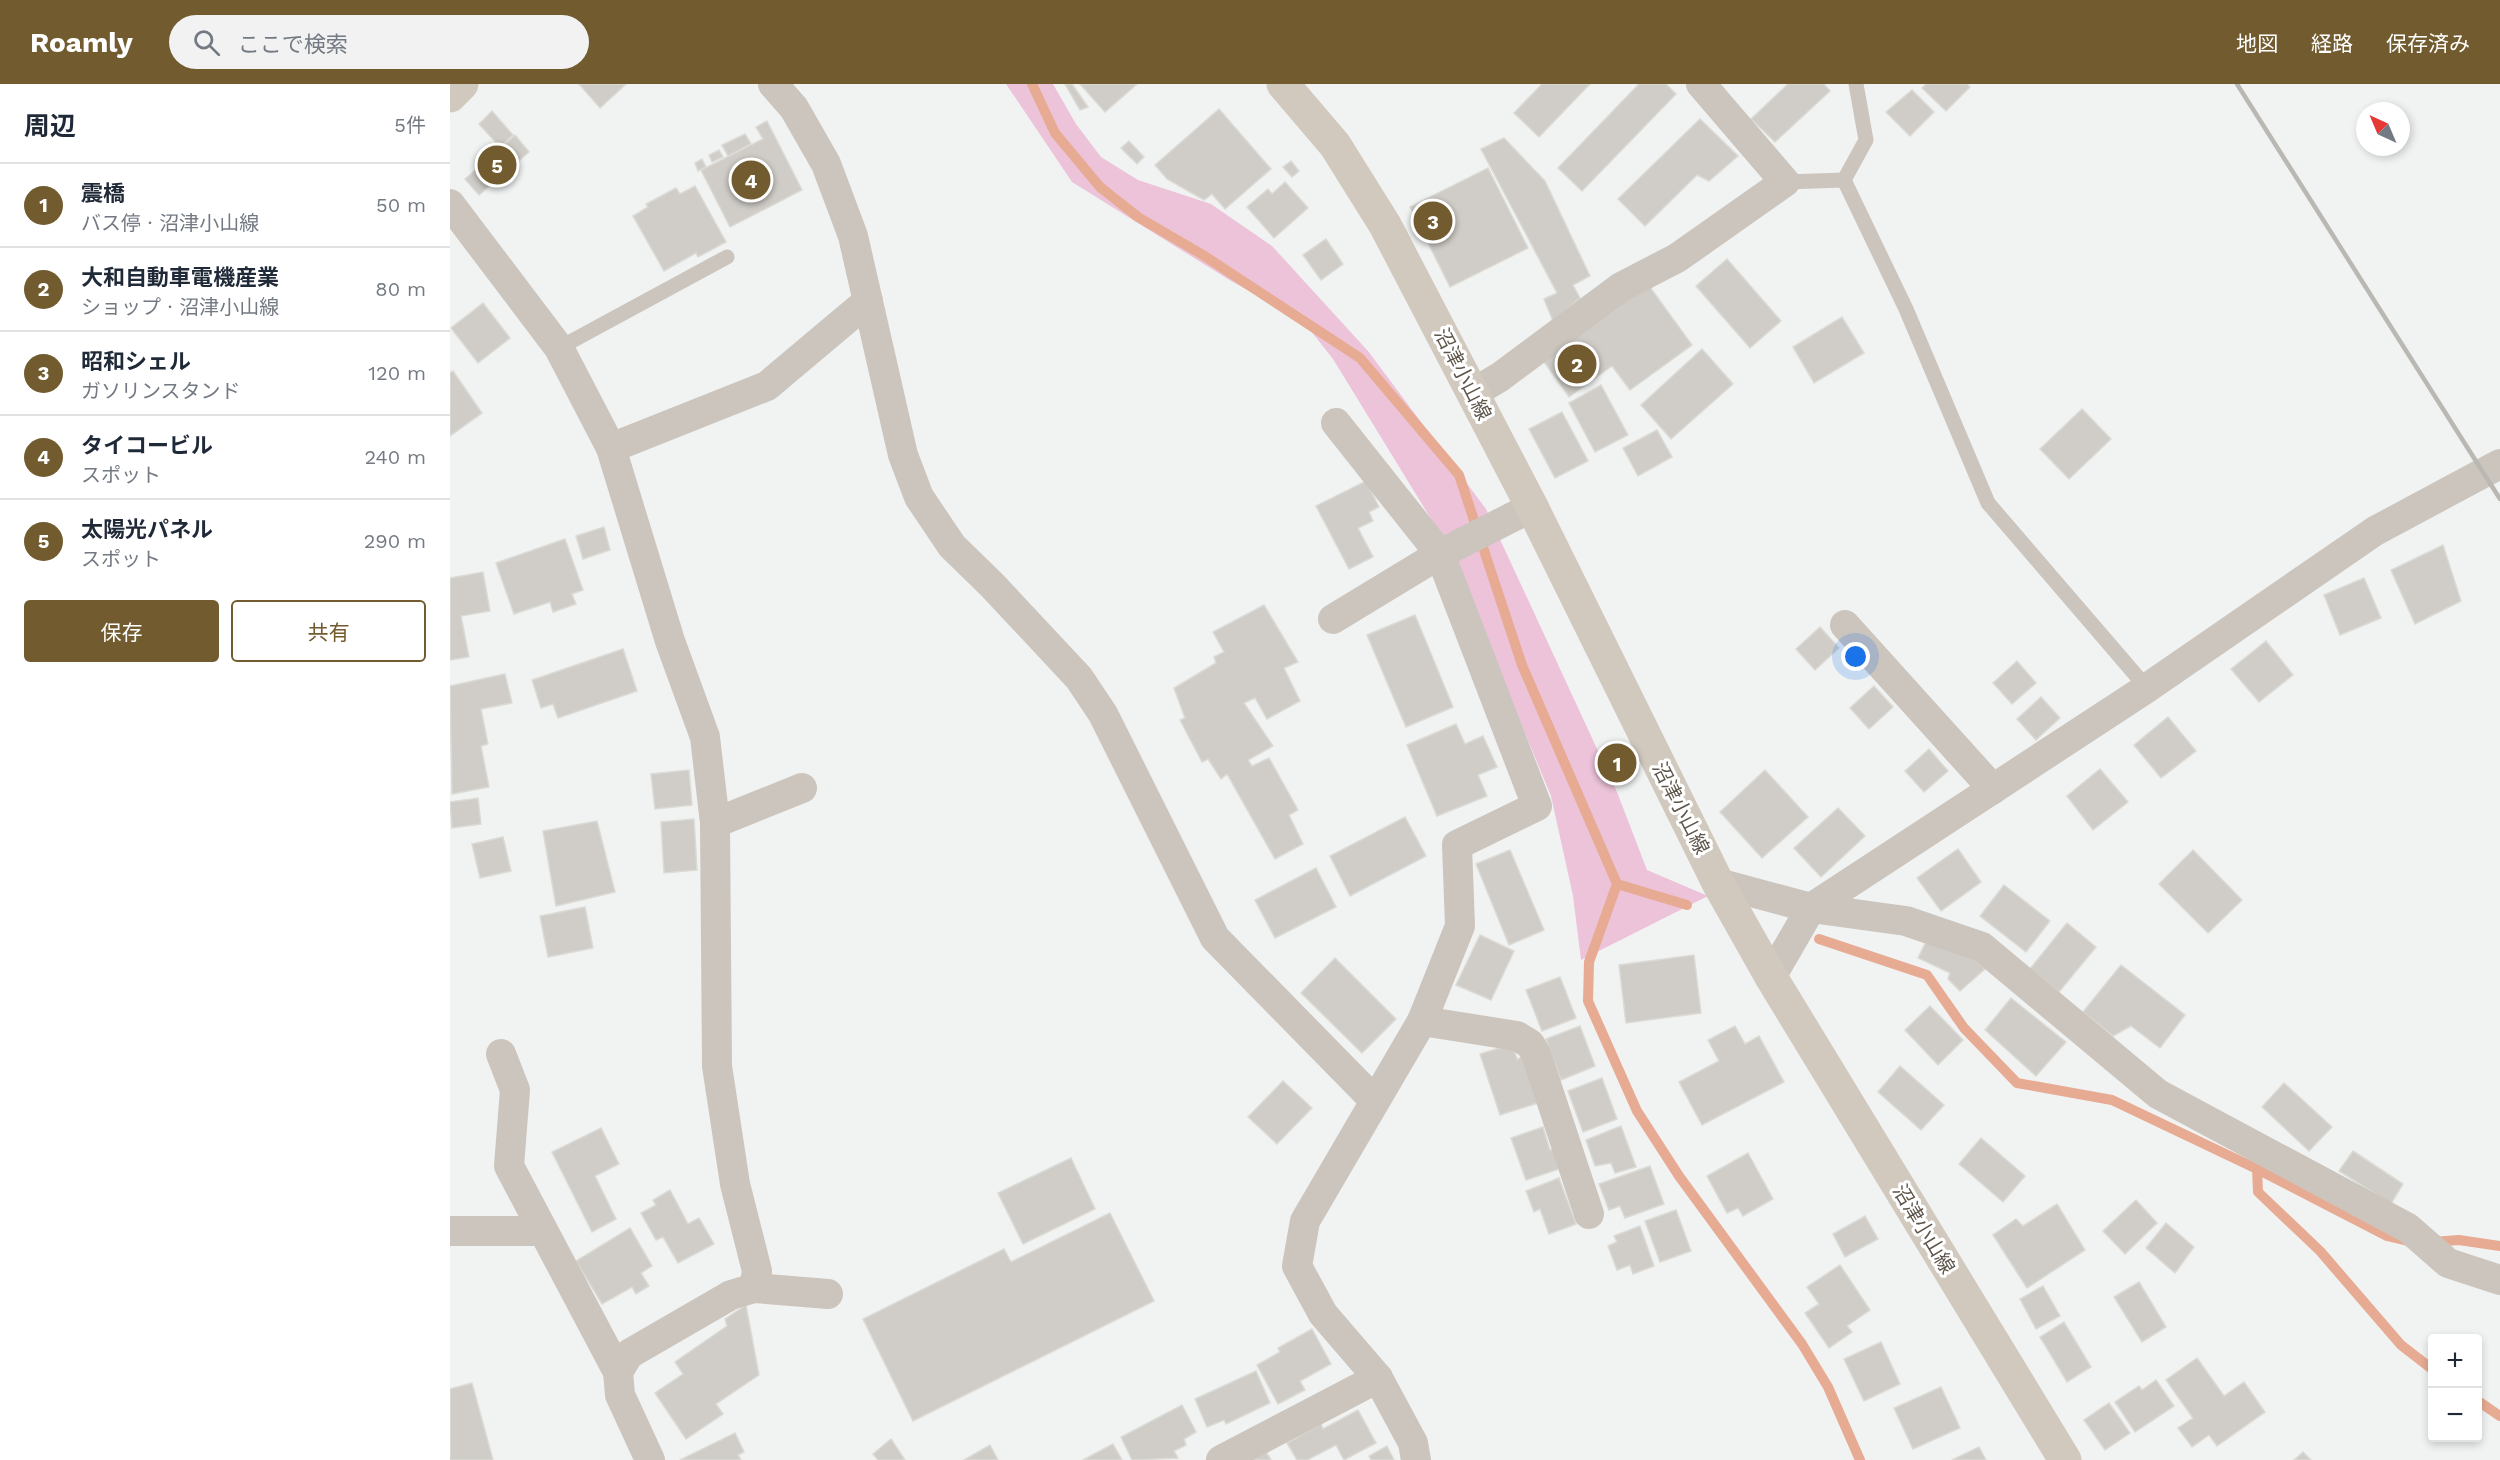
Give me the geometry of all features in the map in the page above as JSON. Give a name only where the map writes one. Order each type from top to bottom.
[{"type":"main road","points":[[450,96],[462,84]]},
{"type":"main road","name":"沼津小山線","points":[[1283,84],[1335,145],[1379,215],[1532,507],[1719,883],[1771,977],[2065,1460]]},
{"type":"street","points":[[773,84],[794,108],[826,164],[853,236],[903,455],[919,497],[951,546],[992,585],[1079,678],[1103,714],[1215,938],[1374,1100]]},
{"type":"street","points":[[1473,393],[1500,377],[1622,287],[1677,258],[1785,182],[1701,84]]},
{"type":"street","points":[[450,204],[559,348],[611,448],[670,641],[705,737],[715,823],[717,1066],[735,1184],[757,1271],[754,1288]]},
{"type":"street","points":[[611,448],[767,386],[868,301]]},
{"type":"street","points":[[1336,423],[1440,554],[1537,806],[1457,845],[1460,926],[1422,1020],[1305,1221],[1297,1266],[1323,1314],[1378,1378],[1413,1443],[1416,1460]]},
{"type":"street","points":[[1771,977],[1811,908],[2147,688],[2374,531],[2500,464]]},
{"type":"street","points":[[1333,619],[1440,554],[1532,507]]},
{"type":"street","points":[[1845,625],[1993,789]]},
{"type":"street","points":[[715,823],[802,788]]},
{"type":"street","points":[[1719,883],[1811,908],[1906,921],[1982,947],[2158,1094],[2362,1202],[2412,1232],[2448,1263],[2500,1280]]},
{"type":"street","points":[[1422,1020],[1517,1036],[1530,1044],[1536,1054],[1589,1214]]},
{"type":"street","points":[[501,1054],[515,1090],[509,1166],[618,1372],[620,1395],[650,1460]]},
{"type":"street","points":[[450,1231],[543,1231]]},
{"type":"street","points":[[618,1372],[629,1354],[731,1295],[754,1288],[828,1294]]},
{"type":"street","points":[[1221,1460],[1378,1378]]},
{"type":"lane","points":[[1844,180],[1866,140],[1856,84]]},
{"type":"lane","points":[[1785,182],[1844,180]]},
{"type":"lane","points":[[1844,180],[1906,309],[1988,503],[2147,688]]},
{"type":"lane","points":[[559,348],[727,257]]},
{"type":"shaded area","points":[[1006,84],[1053,84],[1076,124],[1101,157],[1138,180],[1211,204],[1272,246],[1368,351],[1486,509],[1617,792],[1647,870],[1708,896],[1581,960],[1573,896],[1551,796],[1447,545],[1333,359],[1303,321],[1231,281],[1072,182]]},
{"type":"building","points":[[579,84],[626,84],[600,108]]},
{"type":"building","points":[[1065,84],[1072,84],[1088,107],[1080,110]]},
{"type":"building","points":[[1080,84],[1137,84],[1105,112]]},
{"type":"building","points":[[1542,84],[1590,84],[1539,137],[1514,113]]},
{"type":"building","points":[[1639,84],[1666,84],[1676,94],[1582,191],[1558,168]]},
{"type":"building","points":[[1788,84],[1824,84],[1830,91],[1775,142],[1751,119]]},
{"type":"building","points":[[1926,84],[1967,84],[1970,87],[1946,111],[1922,88]]},
{"type":"building","points":[[1912,90],[1934,112],[1910,136],[1886,112]]},
{"type":"building","points":[[1219,109],[1271,169],[1225,209],[1212,194],[1204,200],[1167,179],[1155,165]]},
{"type":"building","points":[[492,111],[513,135],[500,147],[479,124]]},
{"type":"building","points":[[1700,119],[1738,156],[1709,181],[1697,175],[1645,226],[1618,199]]},
{"type":"building","points":[[767,121],[802,190],[730,227],[701,170],[763,139],[756,127]]},
{"type":"building","points":[[745,134],[751,144],[728,156],[722,145]]},
{"type":"building","points":[[515,135],[529,152],[479,195],[465,179]]},
{"type":"building","points":[[1504,138],[1545,181],[1590,276],[1573,285],[1580,298],[1553,321],[1544,299],[1557,293],[1481,149]]},
{"type":"building","points":[[1129,141],[1144,157],[1137,164],[1121,148]]},
{"type":"building","points":[[719,150],[723,157],[712,162],[709,155]]},
{"type":"building","points":[[702,159],[706,167],[698,171],[695,163]]},
{"type":"building","points":[[1291,161],[1299,171],[1292,177],[1283,167]]},
{"type":"building","points":[[1488,168],[1528,248],[1450,287],[1410,207]]},
{"type":"building","points":[[1285,182],[1308,208],[1274,238],[1247,207],[1268,189],[1272,194]]},
{"type":"building","points":[[695,186],[726,242],[698,257],[696,253],[664,271],[633,216],[648,207],[646,204],[676,188],[680,194]]},
{"type":"building","points":[[1326,239],[1343,264],[1321,280],[1303,255]]},
{"type":"building","points":[[1727,259],[1781,321],[1750,348],[1696,286]]},
{"type":"building","points":[[1647,283],[1692,345],[1630,390],[1612,366],[1569,397],[1542,359]]},
{"type":"building","points":[[483,303],[510,338],[478,363],[451,328]]},
{"type":"building","points":[[1842,317],[1864,353],[1814,383],[1793,347]]},
{"type":"building","points":[[1702,349],[1733,384],[1671,439],[1641,405]]},
{"type":"building","points":[[453,371],[482,413],[450,436],[450,373]]},
{"type":"building","points":[[1601,385],[1628,435],[1595,452],[1569,403]]},
{"type":"building","points":[[2082,409],[2111,439],[2069,479],[2040,449]]},
{"type":"building","points":[[1562,412],[1588,461],[1555,478],[1529,429]]},
{"type":"building","points":[[1657,430],[1672,457],[1638,476],[1623,448]]},
{"type":"building","points":[[1366,481],[1379,507],[1369,512],[1373,521],[1358,528],[1373,557],[1349,569],[1316,506]]},
{"type":"building","points":[[604,527],[610,550],[583,559],[576,536]]},
{"type":"building","points":[[565,539],[583,590],[572,594],[576,604],[553,612],[550,602],[514,614],[496,563]]},
{"type":"building","points":[[2443,545],[2461,601],[2415,624],[2391,570]]},
{"type":"building","points":[[483,572],[490,611],[461,616],[469,657],[450,660],[450,578]]},
{"type":"building","points":[[2364,578],[2381,618],[2340,635],[2324,595]]},
{"type":"building","points":[[1264,605],[1298,662],[1284,668],[1300,701],[1267,719],[1255,698],[1244,703],[1273,746],[1248,760],[1252,766],[1269,758],[1298,810],[1289,815],[1303,844],[1275,859],[1227,774],[1221,779],[1208,759],[1202,762],[1180,720],[1185,718],[1174,688],[1216,663],[1214,657],[1224,652],[1213,632]]},
{"type":"building","points":[[1415,615],[1453,707],[1406,727],[1367,635]]},
{"type":"building","points":[[1820,627],[1839,648],[1815,670],[1796,649]]},
{"type":"building","points":[[2266,641],[2293,675],[2259,702],[2231,669]]},
{"type":"building","points":[[623,649],[637,691],[558,718],[553,704],[541,708],[532,680]]},
{"type":"building","points":[[2017,661],[2036,683],[2012,704],[1993,683]]},
{"type":"building","points":[[505,674],[512,703],[481,709],[488,744],[481,746],[489,787],[452,794],[450,686]]},
{"type":"building","points":[[1874,686],[1893,707],[1869,729],[1850,708]]},
{"type":"building","points":[[2041,697],[2060,718],[2036,740],[2017,719]]},
{"type":"building","points":[[2168,717],[2196,751],[2161,778],[2134,745]]},
{"type":"building","points":[[1456,724],[1465,744],[1483,736],[1497,767],[1478,775],[1487,796],[1437,816],[1407,745]]},
{"type":"building","points":[[1929,749],[1948,771],[1924,792],[1905,771]]},
{"type":"building","points":[[2100,769],[2128,802],[2093,830],[2067,796]]},
{"type":"building","points":[[689,770],[692,805],[655,809],[651,774]]},
{"type":"building","points":[[1765,770],[1808,817],[1762,858],[1720,812]]},
{"type":"building","points":[[478,798],[481,824],[452,828],[450,802]]},
{"type":"building","points":[[1838,808],[1865,836],[1821,877],[1794,848]]},
{"type":"building","points":[[1405,817],[1426,856],[1350,896],[1330,856]]},
{"type":"building","points":[[694,819],[697,870],[664,873],[661,822]]},
{"type":"building","points":[[597,821],[615,892],[556,906],[543,831]]},
{"type":"building","points":[[503,837],[511,871],[480,878],[472,844]]},
{"type":"building","points":[[1958,849],[1981,882],[1941,911],[1917,878]]},
{"type":"building","points":[[1510,850],[1544,930],[1509,945],[1476,864]]},
{"type":"building","points":[[2193,850],[2242,900],[2208,933],[2159,884]]},
{"type":"building","points":[[1316,868],[1336,907],[1275,938],[1255,900]]},
{"type":"building","points":[[2004,885],[2050,921],[2026,952],[1980,916]]},
{"type":"building","points":[[585,907],[593,948],[548,957],[540,916]]},
{"type":"building","points":[[2067,923],[2096,947],[2059,992],[2030,969]]},
{"type":"building","points":[[1480,935],[1514,951],[1491,1000],[1456,985]]},
{"type":"building","points":[[1928,938],[1967,953],[1985,969],[1960,991],[1948,979],[1950,973],[1918,958]]},
{"type":"building","points":[[1694,955],[1701,1013],[1626,1023],[1619,965]]},
{"type":"building","points":[[1335,958],[1396,1019],[1362,1053],[1301,993]]},
{"type":"building","points":[[2121,965],[2185,1015],[2160,1048],[2131,1026],[2113,1036],[2083,1012]]},
{"type":"building","points":[[1560,977],[1576,1018],[1542,1031],[1526,990]]},
{"type":"building","points":[[2011,998],[2066,1042],[2036,1076],[1985,1030]]},
{"type":"building","points":[[1930,1006],[1963,1040],[1938,1065],[1905,1030]]},
{"type":"building","points":[[1580,1026],[1595,1066],[1561,1080],[1546,1039]]},
{"type":"building","points":[[1735,1026],[1745,1044],[1759,1036],[1784,1082],[1702,1125],[1679,1082],[1719,1061],[1708,1040]]},
{"type":"building","points":[[1512,1044],[1517,1059],[1523,1057],[1538,1103],[1500,1115],[1480,1054]]},
{"type":"building","points":[[1900,1066],[1944,1105],[1921,1130],[1878,1092]]},
{"type":"building","points":[[1602,1078],[1617,1119],[1583,1132],[1568,1091]]},
{"type":"building","points":[[1283,1081],[1312,1108],[1277,1144],[1248,1117]]},
{"type":"building","points":[[2284,1083],[2332,1127],[2309,1151],[2262,1107]]},
{"type":"building","points":[[1621,1126],[1636,1167],[1615,1173],[1611,1163],[1595,1166],[1586,1140]]},
{"type":"building","points":[[1543,1127],[1550,1150],[1556,1148],[1562,1168],[1526,1180],[1511,1138]]},
{"type":"building","points":[[601,1128],[619,1164],[595,1176],[616,1219],[592,1232],[552,1152]]},
{"type":"building","points":[[1981,1138],[2025,1176],[2003,1202],[1959,1164]]},
{"type":"building","points":[[2353,1151],[2403,1184],[2391,1204],[2339,1171]]},
{"type":"building","points":[[1748,1153],[1773,1199],[1743,1216],[1738,1208],[1727,1213],[1707,1176]]},
{"type":"building","points":[[1071,1158],[1095,1209],[1023,1244],[998,1193]]},
{"type":"building","points":[[1650,1166],[1664,1204],[1625,1218],[1620,1206],[1609,1210],[1599,1184]]},
{"type":"building","points":[[1559,1178],[1576,1224],[1549,1234],[1540,1209],[1534,1212],[1526,1191]]},
{"type":"building","points":[[670,1190],[688,1224],[699,1218],[714,1244],[678,1263],[663,1237],[656,1240],[641,1213],[656,1205],[653,1200]]},
{"type":"building","points":[[2136,1200],[2157,1223],[2125,1254],[2103,1231]]},
{"type":"building","points":[[2057,1204],[2085,1250],[2027,1288],[1993,1235],[2016,1219],[2023,1226]]},
{"type":"building","points":[[1676,1210],[1691,1251],[1660,1262],[1645,1221]]},
{"type":"building","points":[[1110,1213],[1154,1301],[913,1421],[863,1319],[1004,1249],[1011,1262]]},
{"type":"building","points":[[1865,1216],[1878,1239],[1845,1257],[1833,1234]]},
{"type":"building","points":[[2166,1223],[2194,1247],[2175,1273],[2146,1248]]},
{"type":"building","points":[[1640,1226],[1654,1266],[1633,1274],[1630,1265],[1617,1270],[1608,1246],[1617,1242],[1614,1236]]},
{"type":"building","points":[[630,1228],[652,1266],[641,1273],[649,1286],[636,1294],[632,1287],[602,1304],[576,1261]]},
{"type":"building","points":[[1840,1265],[1870,1310],[1847,1326],[1852,1332],[1829,1348],[1805,1313],[1819,1304],[1807,1287]]},
{"type":"building","points":[[2139,1282],[2166,1327],[2142,1342],[2114,1297]]},
{"type":"building","points":[[2043,1286],[2060,1316],[2036,1329],[2020,1299]]},
{"type":"building","points":[[746,1305],[759,1375],[716,1404],[723,1414],[686,1439],[655,1393],[683,1374],[675,1362],[727,1326],[725,1319]]},
{"type":"building","points":[[2064,1322],[2091,1367],[2067,1382],[2040,1337]]},
{"type":"building","points":[[1312,1329],[1331,1364],[1300,1381],[1305,1390],[1278,1404],[1257,1365],[1280,1352],[1278,1348]]},
{"type":"building","points":[[1881,1342],[1900,1384],[1864,1401],[1844,1359]]},
{"type":"building","points":[[2197,1358],[2224,1396],[2244,1382],[2265,1412],[2217,1446],[2209,1435],[2192,1447],[2178,1428],[2193,1418],[2166,1380]]},
{"type":"building","points":[[1256,1371],[1270,1403],[1226,1424],[1224,1420],[1207,1427],[1195,1399]]},
{"type":"building","points":[[2156,1380],[2174,1406],[2135,1432],[2115,1402],[2139,1386],[2142,1390]]},
{"type":"building","points":[[472,1383],[493,1460],[450,1460],[450,1389]]},
{"type":"building","points":[[1941,1387],[1960,1428],[1913,1449],[1894,1408]]},
{"type":"building","points":[[2109,1403],[2130,1433],[2105,1450],[2084,1420]]},
{"type":"building","points":[[1182,1405],[1196,1432],[1184,1439],[1186,1445],[1174,1451],[1178,1458],[1132,1460],[1121,1437]]},
{"type":"building","points":[[1358,1410],[1376,1443],[1344,1460],[1336,1445],[1307,1460],[1297,1460],[1287,1443],[1321,1424],[1323,1429]]},
{"type":"building","points":[[735,1433],[744,1452],[738,1455],[741,1460],[680,1460]]},
{"type":"building","points":[[891,1439],[905,1460],[878,1460],[873,1454]]},
{"type":"building","points":[[1113,1444],[1122,1460],[1083,1460]]},
{"type":"building","points":[[990,1445],[998,1460],[964,1460]]},
{"type":"building","points":[[1387,1446],[1394,1460],[1371,1460],[1369,1456]]},
{"type":"building","points":[[1979,1447],[1986,1460],[1952,1460]]},
{"type":"building","points":[[1266,1452],[1271,1460],[1253,1460]]},
{"type":"building","points":[[2303,1452],[2311,1460],[2294,1460]]},
{"type":"waterway","points":[[1032,84],[1055,133],[1100,187],[1138,217],[1203,255],[1360,358],[1459,475],[1522,665],[1617,884],[1589,962],[1588,1001],[1637,1111],[1679,1176],[1802,1344],[1828,1387],[1860,1460]]},
{"type":"waterway","points":[[1617,884],[1687,905]]},
{"type":"waterway","points":[[1819,939],[1927,975],[1964,1028],[2017,1083],[2112,1100],[2257,1169],[2258,1192],[2320,1251],[2401,1345],[2428,1366]]},
{"type":"waterway","points":[[2257,1169],[2387,1236],[2408,1241]]},
{"type":"waterway","points":[[2432,1242],[2459,1240],[2500,1246]]},
{"type":"waterway","points":[[2482,1404],[2500,1416]]},
{"type":"railway","points":[[2237,84],[2500,499]]},
{"type":"place","name":"太陽光パネル","points":[[497,165]]},
{"type":"place","name":"タイコービル","points":[[751,180]]},
{"type":"place","name":"昭和シェル","points":[[1433,221]]},
{"type":"place","name":"大和自動車電機産業","points":[[1577,364]]},
{"type":"place","name":"震橋","points":[[1617,763]]}]
